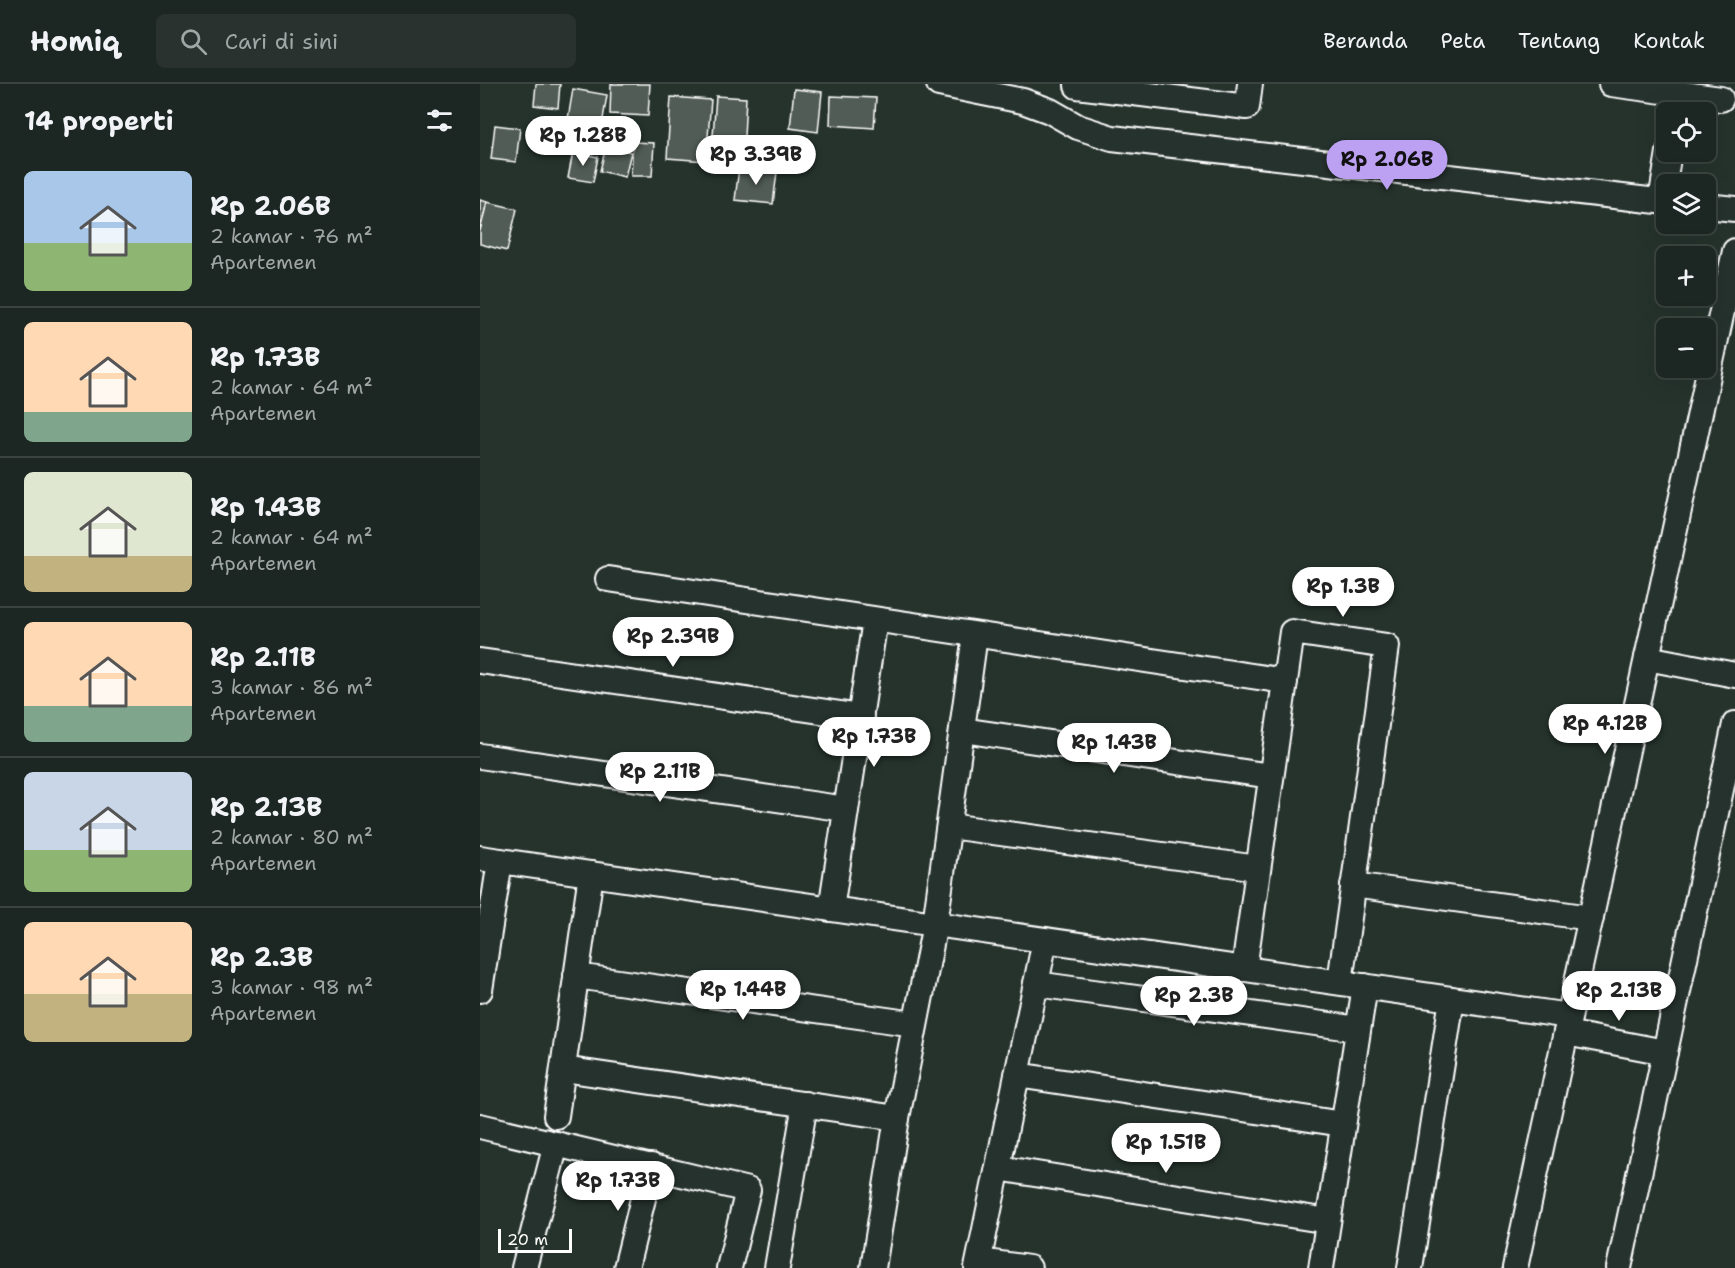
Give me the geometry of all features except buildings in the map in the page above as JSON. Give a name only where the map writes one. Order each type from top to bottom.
[{"type":"street","points":[[939,84],[1023,100],[1050,111],[1078,127],[1112,138],[1656,200]]},
{"type":"street","points":[[1077,84],[1077,86],[1247,107],[1250,84]]},
{"type":"street","points":[[1611,84],[1638,86],[1677,96],[1726,95]]},
{"type":"street","points":[[1716,207],[1735,210]]},
{"type":"street","points":[[1515,1268],[1734,262]]},
{"type":"street","points":[[608,579],[1285,681]]},
{"type":"street","points":[[831,909],[875,620]]},
{"type":"street","points":[[1244,969],[1292,632],[1387,645],[1340,982]]},
{"type":"street","points":[[873,1268],[897,1118],[935,924],[975,635]]},
{"type":"street","points":[[1647,658],[1735,675]]},
{"type":"street","points":[[480,661],[861,717]]},
{"type":"street","points":[[1619,1268],[1735,724]]},
{"type":"street","points":[[962,730],[1271,776]]},
{"type":"street","points":[[480,756],[846,809]]},
{"type":"street","points":[[949,826],[1258,868]]},
{"type":"street","points":[[480,990],[490,860],[1452,999],[1568,1024],[1665,1052]]},
{"type":"street","points":[[556,1116],[591,874]]},
{"type":"street","points":[[1353,885],[1591,918]]},
{"type":"street","points":[[1029,1268],[978,1264],[1045,940]]},
{"type":"street","points":[[576,976],[915,1024]]},
{"type":"street","points":[[1036,984],[1358,1029]]},
{"type":"street","points":[[1321,1268],[1365,986]]},
{"type":"street","points":[[1410,1268],[1452,999]]},
{"type":"street","points":[[563,1069],[897,1118]]},
{"type":"street","points":[[1017,1075],[1343,1124]]},
{"type":"street","points":[[777,1268],[805,1104]]},
{"type":"street","points":[[480,1126],[748,1190],[729,1268]]},
{"type":"street","points":[[524,1268],[556,1144]]},
{"type":"street","points":[[626,1268],[651,1166]]},
{"type":"street","points":[[998,1168],[1328,1221]]}]
